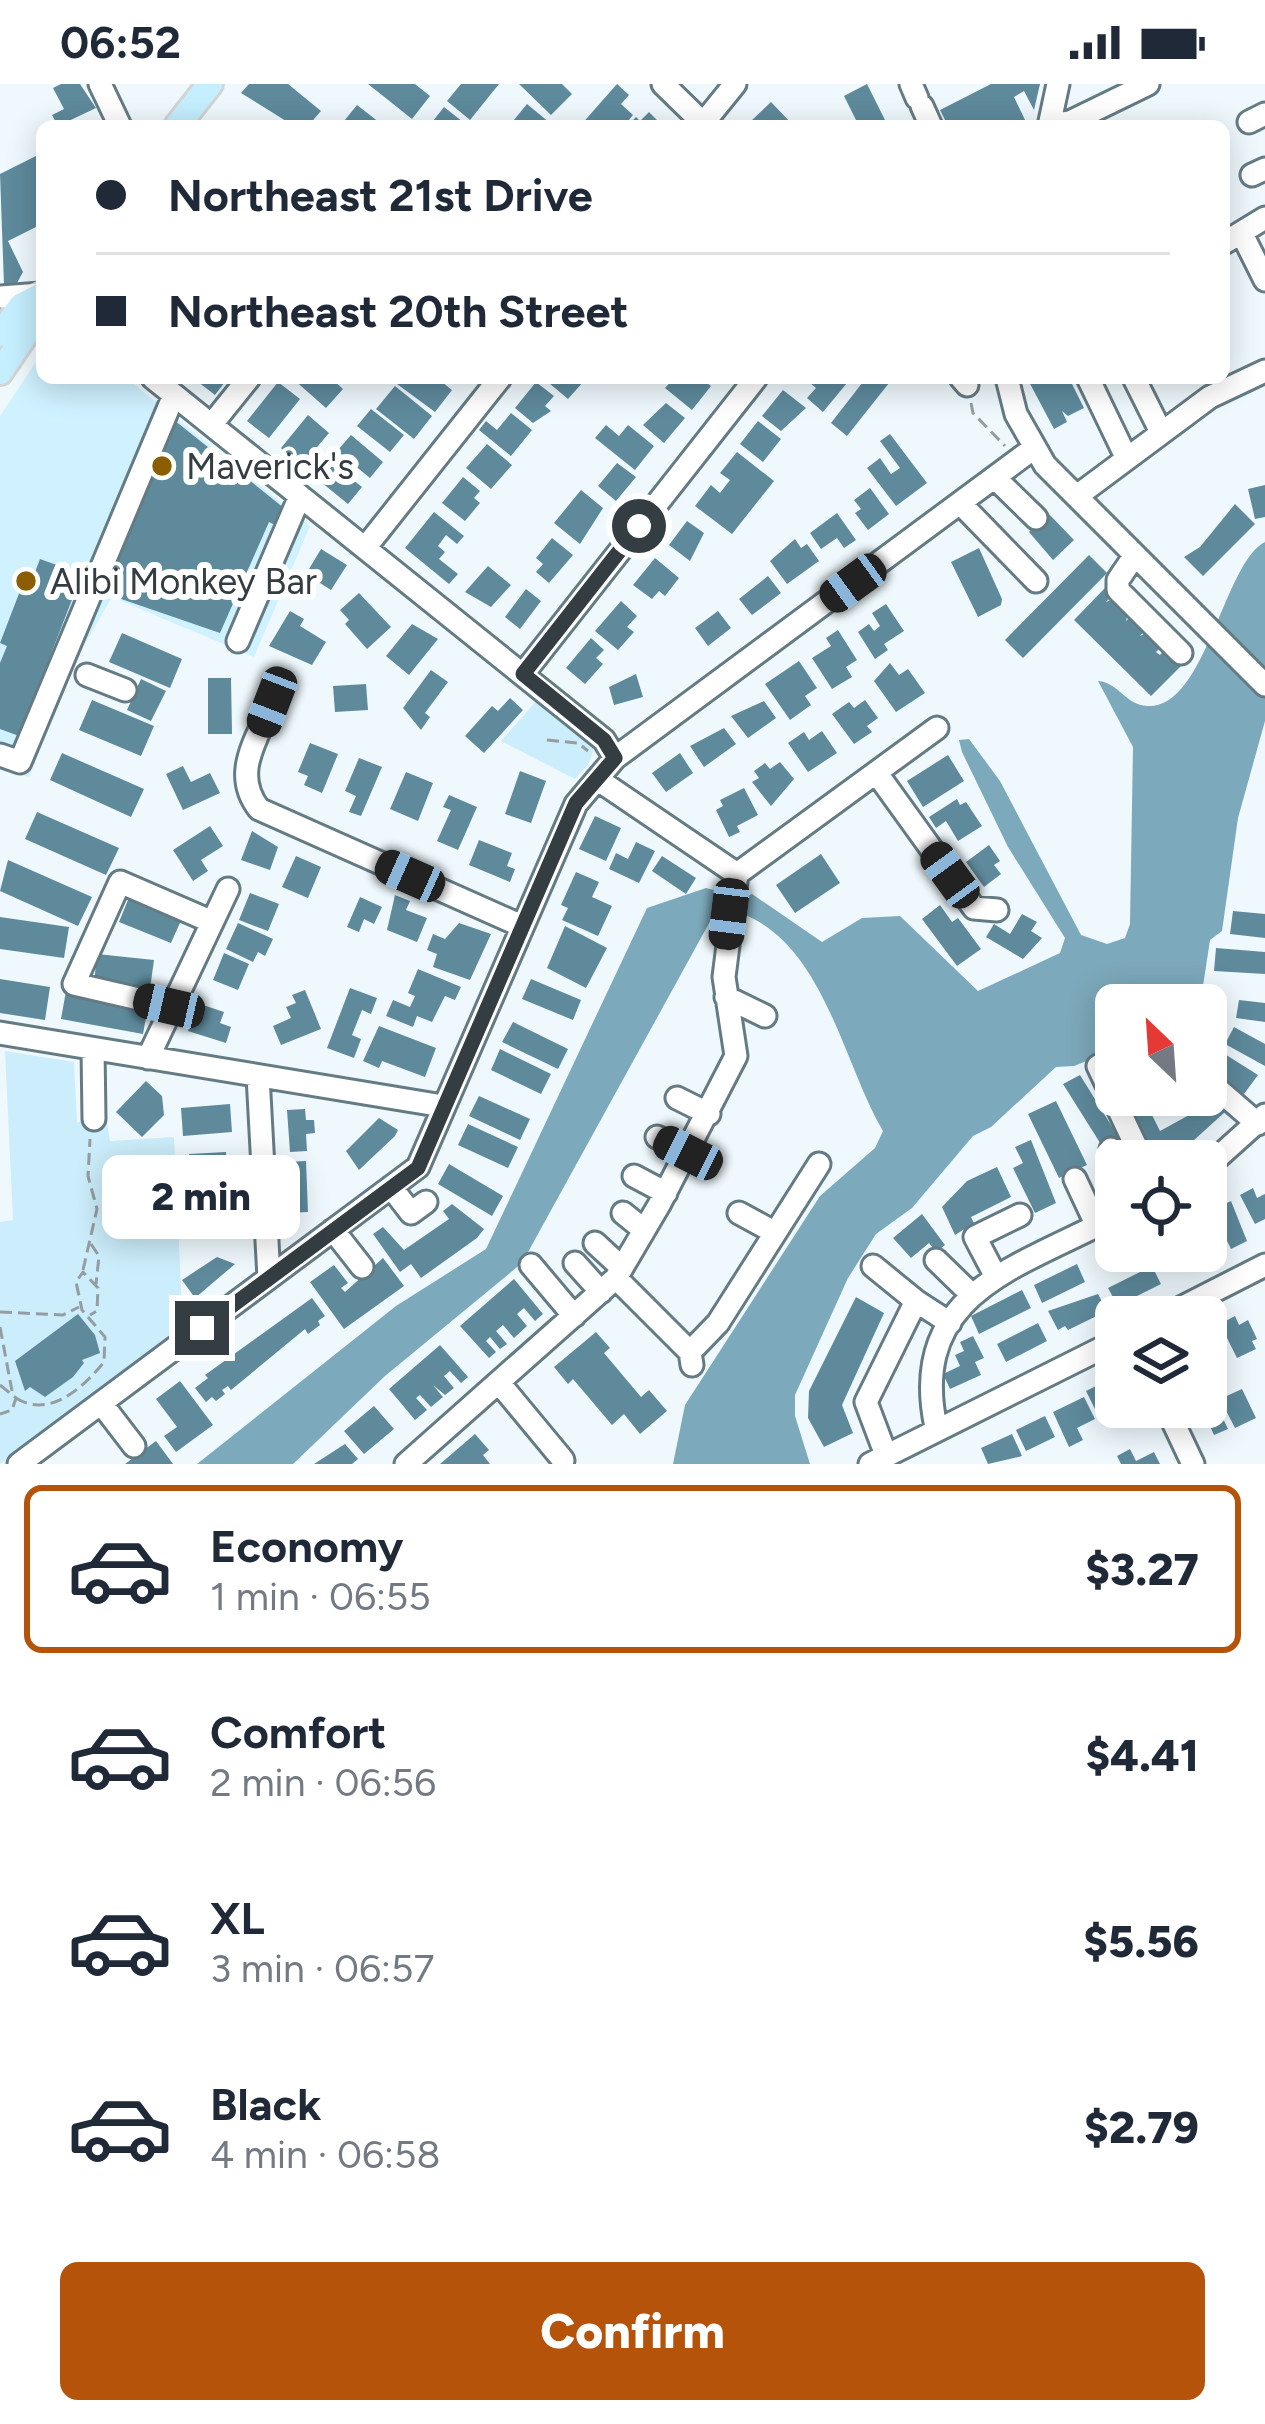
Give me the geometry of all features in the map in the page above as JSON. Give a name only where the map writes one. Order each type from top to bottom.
[{"type":"main road","points":[[182,120],[210,84]]},
{"type":"main road","points":[[0,334],[21,306],[36,297]]},
{"type":"main road","points":[[0,372],[36,319]]},
{"type":"street","points":[[100,84],[116,118]]},
{"type":"street","points":[[663,84],[698,120]]},
{"type":"street","points":[[707,120],[735,84]]},
{"type":"street","points":[[1050,120],[1058,84]]},
{"type":"street","points":[[1074,120],[1148,84]]},
{"type":"street","points":[[1265,218],[1233,239],[1265,280]]},
{"type":"street","points":[[0,297],[36,294]]},
{"type":"street","points":[[1077,496],[1236,381],[1265,371]]},
{"type":"street","points":[[160,384],[523,674],[609,749]]},
{"type":"street","points":[[212,424],[244,384]]},
{"type":"street","points":[[365,548],[495,384]]},
{"type":"street","points":[[523,674],[751,384]]},
{"type":"street","points":[[1008,384],[1016,414],[1034,448],[1265,686]]},
{"type":"street","points":[[1091,384],[1126,457]]},
{"type":"street","points":[[1137,384],[1161,432]]},
{"type":"street","points":[[10,759],[109,549],[174,395]]},
{"type":"street","points":[[19,1464],[418,1168],[576,803],[597,779],[609,749],[1034,448]]},
{"type":"street","points":[[995,478],[1036,518]]},
{"type":"street","points":[[238,641],[300,496]]},
{"type":"street","points":[[960,503],[1036,581]]},
{"type":"street","points":[[1135,555],[1118,580],[1118,590],[1181,652]]},
{"type":"street","points":[[87,675],[125,690]]},
{"type":"street","points":[[272,702],[243,772],[246,793],[259,809],[522,926]]},
{"type":"street","points":[[406,1464],[613,1279],[666,1193],[736,1056],[726,997],[725,945],[737,874],[937,728]]},
{"type":"street","points":[[878,775],[974,908],[997,910]]},
{"type":"street","points":[[597,779],[737,874]]},
{"type":"street","points":[[169,1006],[74,984],[120,882],[210,921]]},
{"type":"street","points":[[148,1058],[227,889]]},
{"type":"street","points":[[726,997],[765,1016]]},
{"type":"street","points":[[0,1033],[443,1106]]},
{"type":"street","points":[[94,1049],[94,1119]]},
{"type":"street","points":[[258,1076],[269,1278]]},
{"type":"street","points":[[1227,1094],[1262,1120],[1227,1150]]},
{"type":"street","points":[[677,1098],[709,1114]]},
{"type":"street","points":[[657,1137],[688,1153]]},
{"type":"street","points":[[595,1243],[613,1279],[691,1358],[819,1164]]},
{"type":"street","points":[[634,1176],[666,1193]]},
{"type":"street","points":[[1075,1178],[1095,1206]]},
{"type":"street","points":[[392,1187],[412,1212]]},
{"type":"street","points":[[623,1213],[644,1230]]},
{"type":"street","points":[[739,1213],[772,1231]]},
{"type":"street","points":[[996,1277],[975,1238],[1020,1215]]},
{"type":"street","points":[[936,1427],[927,1385],[935,1352],[970,1294],[1095,1227]]},
{"type":"street","points":[[333,1230],[362,1268]]},
{"type":"street","points":[[936,1259],[970,1294]]},
{"type":"street","points":[[575,1263],[613,1279]]},
{"type":"street","points":[[531,1265],[574,1316]]},
{"type":"street","points":[[1204,1296],[1265,1265]]},
{"type":"street","points":[[873,1266],[950,1323]]},
{"type":"street","points":[[916,1301],[866,1402],[878,1460],[1095,1351]]},
{"type":"street","points":[[500,1384],[563,1460]]},
{"type":"street","points":[[101,1403],[134,1446]]},
{"type":"street","points":[[1176,1428],[1193,1464]]},
{"type":"path","points":[[965,384],[973,413],[1006,447],[1011,434]]},
{"type":"path","points":[[547,740],[578,743],[584,752],[609,749]]},
{"type":"path","points":[[16,1317],[2,1327],[12,1391],[33,1407],[52,1406],[95,1373],[108,1352],[107,1342],[80,1306],[76,1282],[83,1272],[97,1209],[88,1176],[94,1119]]},
{"type":"path","points":[[89,1243],[99,1256],[98,1306],[90,1315]]},
{"type":"path","points":[[83,1272],[96,1284]]},
{"type":"path","points":[[0,1312],[16,1317],[63,1315],[80,1306]]},
{"type":"path","points":[[0,1385],[12,1391]]},
{"type":"path","points":[[0,1414],[12,1410],[16,1398]]},
{"type":"shaded area","points":[[36,362],[36,384],[133,384],[310,526],[254,657],[112,597],[81,651],[29,777],[0,767],[0,416]]},
{"type":"shaded area","points":[[1265,542],[1265,721],[1238,818],[1222,931],[1210,940],[1203,984],[1095,984],[1095,1058],[1056,1067],[991,1127],[973,1136],[912,1208],[876,1234],[848,1278],[795,1395],[795,1416],[810,1464],[673,1464],[685,1405],[820,1196],[875,1148],[883,1131],[823,997],[804,966],[781,939],[753,918],[718,907],[522,1263],[385,1376],[293,1464],[197,1464],[396,1306],[486,1249],[647,908],[706,888],[743,898],[752,894],[822,942],[862,918],[900,916],[978,991],[1060,953],[1065,938],[1008,847],[962,752],[959,740],[969,739],[1000,781],[1081,935],[1107,944],[1125,938],[1130,924],[1133,747],[1098,681],[1140,705],[1167,701],[1199,661],[1250,555]]},
{"type":"shaded area","points":[[539,698],[595,745],[589,763],[575,779],[501,741]]},
{"type":"shaded area","points":[[5,1051],[74,1062],[77,1122],[107,1123],[110,1141],[174,1137],[183,1330],[0,1464],[0,1222],[13,1220]]},
{"type":"building","points":[[80,84],[96,108],[71,120],[55,120],[52,115],[64,109],[53,88]]},
{"type":"building","points":[[249,84],[288,84],[321,111],[313,120],[284,120],[241,93]]},
{"type":"building","points":[[368,84],[415,84],[430,96],[412,119]]},
{"type":"building","points":[[461,84],[499,84],[470,120],[447,101]]},
{"type":"building","points":[[519,84],[562,84],[572,94],[551,115]]},
{"type":"building","points":[[617,84],[629,95],[621,104],[633,115],[629,120],[585,120]]},
{"type":"building","points":[[867,84],[885,120],[856,120],[844,96]]},
{"type":"building","points":[[991,84],[1040,84],[1034,110],[1024,91],[1014,97],[1025,120],[945,120],[940,110]]},
{"type":"building","points":[[771,102],[788,120],[752,120]]},
{"type":"building","points":[[527,104],[546,120],[514,120]]},
{"type":"building","points":[[357,105],[376,120],[345,120]]},
{"type":"building","points":[[444,107],[460,120],[434,120]]},
{"type":"building","points":[[36,156],[36,227],[8,241],[23,272],[17,283],[4,285],[0,174]]},
{"type":"building","points":[[201,384],[223,384],[215,395]]},
{"type":"building","points":[[276,384],[300,399],[269,438],[247,421]]},
{"type":"building","points":[[299,384],[338,384],[343,389],[326,408]]},
{"type":"building","points":[[397,384],[444,384],[452,390],[435,412]]},
{"type":"building","points":[[534,384],[554,396],[545,406],[551,411],[533,423],[515,408]]},
{"type":"building","points":[[550,384],[581,384],[568,399]]},
{"type":"building","points":[[669,384],[711,386],[692,410],[665,388]]},
{"type":"building","points":[[811,384],[846,384],[823,412],[807,398],[816,388]]},
{"type":"building","points":[[861,384],[888,384],[847,436],[831,423]]},
{"type":"building","points":[[1030,384],[1072,384],[1084,408],[1068,416],[1062,411],[1067,422],[1054,429]]},
{"type":"building","points":[[395,386],[432,416],[414,439],[376,409]]},
{"type":"building","points":[[783,390],[806,408],[781,431],[762,416]]},
{"type":"building","points":[[666,403],[685,418],[664,443],[643,425]]},
{"type":"building","points":[[371,409],[404,435],[390,452],[357,426]]},
{"type":"building","points":[[511,413],[532,430],[511,456],[479,430],[486,421],[497,430]]},
{"type":"building","points":[[308,415],[329,433],[301,466],[281,448]]},
{"type":"building","points":[[174,420],[284,508],[277,526],[269,522],[220,633],[98,591]]},
{"type":"building","points":[[758,421],[781,439],[763,462],[740,444]]},
{"type":"building","points":[[606,425],[619,436],[628,425],[654,446],[635,470],[595,438]]},
{"type":"building","points":[[890,434],[927,483],[896,506],[867,468],[880,458],[891,474],[900,468],[880,441]]},
{"type":"building","points":[[351,435],[383,462],[370,478],[337,451]]},
{"type":"building","points":[[487,444],[512,465],[491,489],[466,468]]},
{"type":"building","points":[[737,452],[774,481],[732,534],[695,506],[711,485],[720,493],[730,480],[720,473]]},
{"type":"building","points":[[329,461],[362,487],[348,504],[316,478]]},
{"type":"building","points":[[617,463],[636,477],[616,501],[598,486]]},
{"type":"building","points":[[463,477],[480,491],[474,498],[480,503],[465,521],[442,503]]},
{"type":"building","points":[[1265,485],[1265,517],[1255,519],[1248,489]]},
{"type":"building","points":[[870,488],[889,514],[868,530],[855,513],[861,509],[854,500]]},
{"type":"building","points":[[581,490],[603,508],[580,544],[554,523]]},
{"type":"building","points":[[1235,504],[1255,524],[1203,576],[1184,557],[1200,547]]},
{"type":"building","points":[[434,512],[464,536],[457,544],[446,535],[438,546],[445,552],[439,559],[458,574],[449,584],[405,548]]},
{"type":"building","points":[[837,513],[856,540],[844,548],[837,538],[821,549],[810,533]]},
{"type":"building","points":[[1048,513],[1074,540],[1053,560],[1029,532]]},
{"type":"building","points":[[687,521],[704,533],[690,561],[669,545]]},
{"type":"building","points":[[552,538],[573,555],[549,583],[536,572],[543,564],[536,558]]},
{"type":"building","points":[[795,539],[801,548],[807,544],[819,561],[787,584],[770,561]]},
{"type":"building","points":[[979,548],[1002,599],[1001,605],[978,617],[951,562]]},
{"type":"building","points":[[321,549],[347,565],[331,590],[306,574]]},
{"type":"building","points":[[1089,555],[1107,573],[1023,658],[1005,640]]},
{"type":"building","points":[[655,558],[679,578],[665,596],[659,591],[652,599],[633,585]]},
{"type":"building","points":[[40,559],[82,574],[19,736],[0,729],[0,663],[7,646],[0,643],[20,591],[27,593]]},
{"type":"building","points":[[488,566],[511,585],[491,607],[465,592]]},
{"type":"building","points":[[768,576],[781,593],[752,615],[739,599]]},
{"type":"building","points":[[1105,588],[1112,595],[1106,602],[1114,599],[1128,613],[1126,621],[1132,615],[1146,629],[1140,636],[1148,632],[1162,646],[1156,652],[1160,655],[1165,649],[1182,665],[1151,696],[1074,620]]},
{"type":"building","points":[[526,589],[541,601],[520,629],[505,617]]},
{"type":"building","points":[[359,593],[391,627],[367,649],[345,624],[349,620],[340,610]]},
{"type":"building","points":[[621,601],[637,616],[627,627],[634,632],[618,650],[595,631]]},
{"type":"building","points":[[886,604],[904,631],[884,644],[888,650],[875,659],[858,632],[869,624],[874,631],[880,626],[872,613]]},
{"type":"building","points":[[290,611],[304,619],[300,626],[326,642],[312,665],[269,646]]},
{"type":"building","points":[[718,611],[731,628],[708,646],[695,628]]},
{"type":"building","points":[[412,624],[438,639],[409,675],[386,656]]},
{"type":"building","points":[[838,630],[857,660],[846,667],[852,677],[832,689],[812,658],[831,646],[826,638]]},
{"type":"building","points":[[122,633],[182,659],[170,688],[109,662]]},
{"type":"building","points":[[591,638],[604,650],[596,658],[603,664],[585,684],[566,668]]},
{"type":"building","points":[[799,661],[817,688],[805,696],[811,705],[790,720],[765,684]]},
{"type":"building","points":[[890,663],[899,675],[908,669],[925,693],[896,712],[874,681]]},
{"type":"building","points":[[431,670],[448,682],[425,713],[430,717],[421,730],[403,708]]},
{"type":"building","points":[[636,674],[643,697],[614,705],[609,687]]},
{"type":"building","points":[[208,678],[231,678],[232,734],[208,734]]},
{"type":"building","points":[[141,679],[166,691],[151,721],[127,710]]},
{"type":"building","points":[[366,684],[368,710],[335,712],[333,686]]},
{"type":"building","points":[[510,698],[523,710],[484,753],[465,736],[492,706],[498,711]]},
{"type":"building","points":[[92,700],[154,726],[141,756],[79,730]]},
{"type":"building","points":[[865,700],[878,718],[867,726],[872,732],[854,744],[832,714],[849,702],[854,708]]},
{"type":"building","points":[[764,701],[776,718],[748,738],[731,716]]},
{"type":"building","points":[[724,728],[736,744],[704,767],[690,746]]},
{"type":"building","points":[[822,731],[837,753],[808,772],[788,743],[804,732],[809,740]]},
{"type":"building","points":[[310,743],[338,754],[322,793],[304,785],[308,776],[298,772]]},
{"type":"building","points":[[62,753],[144,789],[131,817],[50,780]]},
{"type":"building","points":[[680,753],[693,773],[666,792],[652,773]]},
{"type":"building","points":[[948,755],[964,781],[923,807],[907,781]]},
{"type":"building","points":[[359,758],[382,767],[361,816],[349,812],[356,796],[345,791]]},
{"type":"building","points":[[780,762],[794,779],[771,806],[752,782],[759,778],[754,771],[765,763],[770,769]]},
{"type":"building","points":[[183,766],[191,782],[210,773],[220,793],[183,810],[166,774]]},
{"type":"building","points":[[520,771],[546,781],[531,823],[505,814]]},
{"type":"building","points":[[406,772],[433,783],[418,821],[390,809]]},
{"type":"building","points":[[744,788],[758,815],[737,826],[740,832],[729,837],[716,810],[723,806],[720,800]]},
{"type":"building","points":[[449,795],[477,807],[458,850],[437,841],[451,810],[443,807]]},
{"type":"building","points":[[957,799],[960,805],[966,802],[982,826],[958,841],[946,821],[936,828],[929,817]]},
{"type":"building","points":[[37,812],[119,848],[106,875],[25,839]]},
{"type":"building","points":[[595,816],[621,828],[606,861],[579,849]]},
{"type":"building","points":[[210,826],[223,846],[201,860],[208,871],[193,881],[173,850]]},
{"type":"building","points":[[252,831],[278,847],[270,870],[241,860]]},
{"type":"building","points":[[479,840],[512,853],[507,866],[515,869],[510,882],[469,865]]},
{"type":"building","points":[[636,842],[655,851],[639,883],[609,869],[616,853],[628,859]]},
{"type":"building","points":[[989,845],[1000,861],[994,865],[1001,874],[984,887],[966,862]]},
{"type":"building","points":[[821,854],[840,883],[795,913],[776,885]]},
{"type":"building","points":[[296,856],[321,867],[308,898],[282,887]]},
{"type":"building","points":[[662,856],[696,878],[686,894],[652,871]]},
{"type":"building","points":[[8,860],[92,897],[78,926],[0,891]]},
{"type":"building","points":[[576,872],[599,882],[592,897],[612,906],[598,936],[562,920],[568,908],[561,905]]},
{"type":"building","points":[[250,893],[279,904],[268,931],[239,920]]},
{"type":"building","points":[[130,895],[183,916],[171,943],[119,922]]},
{"type":"building","points":[[395,895],[410,901],[406,910],[427,918],[417,942],[387,930]]},
{"type":"building","points":[[360,897],[382,907],[374,924],[364,919],[359,932],[347,927]]},
{"type":"building","points":[[940,905],[952,922],[958,918],[981,949],[957,966],[922,919]]},
{"type":"building","points":[[1233,911],[1265,914],[1265,938],[1230,934]]},
{"type":"building","points":[[1022,914],[1037,922],[1031,931],[1042,938],[1023,959],[986,937],[994,924],[1010,934]]},
{"type":"building","points":[[0,917],[69,927],[64,958],[0,949]]},
{"type":"building","points":[[238,923],[273,939],[265,956],[258,952],[253,962],[226,949]]},
{"type":"building","points":[[459,923],[491,934],[470,980],[433,967],[437,954],[427,950],[433,934],[445,939]]},
{"type":"building","points":[[565,926],[607,948],[586,988],[547,968]]},
{"type":"building","points":[[1216,948],[1265,952],[1265,974],[1214,971]]},
{"type":"building","points":[[224,953],[249,964],[238,990],[213,980]]},
{"type":"building","points":[[97,954],[154,960],[150,989],[94,983]]},
{"type":"building","points":[[418,969],[461,987],[455,1000],[445,996],[432,1022],[417,1016],[413,1027],[386,1016],[393,1000],[410,1007],[415,996],[408,993]]},
{"type":"building","points":[[0,979],[50,987],[45,1020],[0,1013]]},
{"type":"building","points":[[531,979],[581,1000],[573,1020],[522,999]]},
{"type":"building","points":[[350,988],[377,998],[371,1014],[362,1010],[352,1035],[361,1039],[354,1058],[327,1048]]},
{"type":"building","points":[[305,990],[321,1029],[281,1045],[273,1026],[291,1018],[286,1007],[296,1003],[292,995]]},
{"type":"building","points":[[66,991],[148,1006],[143,1034],[61,1019]]},
{"type":"building","points":[[1239,1000],[1265,1003],[1265,1022],[1236,1018]]},
{"type":"building","points":[[197,1003],[224,1012],[220,1023],[231,1027],[226,1043],[188,1031]]},
{"type":"building","points":[[513,1022],[568,1049],[558,1069],[502,1042]]},
{"type":"building","points":[[379,1026],[436,1048],[425,1077],[382,1061],[379,1068],[363,1061]]},
{"type":"building","points":[[1234,1027],[1265,1044],[1265,1066],[1227,1045]]},
{"type":"building","points":[[500,1049],[551,1074],[541,1094],[491,1070]]},
{"type":"building","points":[[1227,1055],[1258,1075],[1241,1098],[1227,1086]]},
{"type":"building","points":[[1080,1075],[1095,1099],[1095,1116],[1105,1116],[1119,1138],[1098,1140],[1063,1084]]},
{"type":"building","points":[[146,1081],[162,1096],[164,1115],[142,1137],[116,1112]]},
{"type":"building","points":[[479,1096],[530,1119],[520,1140],[469,1116]]},
{"type":"building","points":[[1056,1101],[1087,1165],[1059,1178],[1028,1114]]},
{"type":"building","points":[[230,1104],[232,1132],[183,1136],[181,1108]]},
{"type":"building","points":[[305,1109],[306,1120],[314,1120],[315,1133],[306,1134],[307,1151],[290,1152],[287,1110]]},
{"type":"building","points":[[1128,1116],[1152,1116],[1160,1131],[1187,1116],[1221,1116],[1194,1140],[1140,1140]]},
{"type":"building","points":[[379,1118],[398,1130],[359,1170],[346,1151]]},
{"type":"building","points":[[468,1124],[518,1147],[508,1168],[458,1145]]},
{"type":"building","points":[[1031,1140],[1056,1203],[1035,1213],[1013,1168],[1023,1163],[1015,1147]]},
{"type":"building","points":[[226,1152],[227,1174],[191,1176],[189,1154]]},
{"type":"building","points":[[306,1161],[308,1212],[287,1213],[285,1162]]},
{"type":"building","points":[[449,1164],[503,1196],[492,1216],[438,1184]]},
{"type":"building","points":[[997,1167],[1011,1197],[971,1217],[974,1223],[955,1235],[942,1207],[967,1181]]},
{"type":"building","points":[[1253,1188],[1257,1198],[1265,1194],[1265,1219],[1255,1224],[1240,1195]]},
{"type":"building","points":[[1231,1201],[1247,1241],[1231,1249],[1227,1241],[1227,1203]]},
{"type":"building","points":[[452,1204],[484,1229],[421,1278],[411,1264],[400,1272],[373,1234],[383,1227],[404,1250],[449,1219],[443,1211]]},
{"type":"building","points":[[922,1214],[945,1245],[936,1252],[929,1243],[911,1258],[893,1238]]},
{"type":"building","points":[[217,1257],[235,1264],[195,1298],[182,1280]]},
{"type":"building","points":[[383,1258],[404,1286],[344,1329],[310,1282],[334,1265],[348,1283],[341,1288],[345,1292]]},
{"type":"building","points":[[1077,1264],[1085,1282],[1042,1303],[1034,1285]]},
{"type":"building","points":[[1140,1272],[1155,1272],[1161,1284],[1137,1296],[1112,1296],[1108,1288]]},
{"type":"building","points":[[514,1279],[543,1314],[535,1321],[524,1308],[517,1314],[527,1326],[514,1338],[503,1325],[496,1331],[507,1344],[500,1349],[490,1337],[486,1341],[496,1352],[489,1358],[460,1326]]},
{"type":"building","points":[[1022,1290],[1031,1308],[979,1334],[971,1316]]},
{"type":"building","points":[[1098,1294],[1099,1296],[1095,1296],[1095,1317],[1068,1330],[1065,1326],[1058,1330],[1048,1311]]},
{"type":"building","points":[[856,1297],[884,1313],[842,1405],[853,1433],[824,1447],[808,1418],[809,1391]]},
{"type":"building","points":[[312,1298],[325,1316],[318,1321],[320,1325],[308,1334],[305,1329],[231,1390],[228,1386],[216,1401],[212,1397],[206,1402],[195,1388],[208,1378],[205,1375]]},
{"type":"building","points":[[78,1314],[95,1335],[100,1353],[82,1360],[73,1377],[45,1397],[30,1387],[25,1391],[15,1361]]},
{"type":"building","points":[[1235,1316],[1239,1325],[1248,1320],[1257,1339],[1252,1341],[1256,1349],[1237,1358],[1227,1338],[1227,1320]]},
{"type":"building","points":[[1038,1323],[1047,1341],[1006,1362],[997,1344]]},
{"type":"building","points":[[596,1332],[610,1348],[604,1353],[641,1397],[649,1390],[667,1411],[640,1434],[624,1414],[612,1425],[573,1379],[568,1384],[554,1367]]},
{"type":"building","points":[[973,1336],[984,1358],[975,1362],[981,1375],[950,1389],[943,1374],[960,1366],[955,1355],[964,1351],[960,1342]]},
{"type":"building","points":[[440,1345],[468,1377],[461,1383],[450,1371],[444,1376],[454,1388],[445,1395],[433,1385],[443,1397],[431,1407],[420,1395],[416,1398],[427,1410],[415,1420],[389,1389]]},
{"type":"building","points":[[180,1381],[213,1425],[176,1452],[164,1436],[177,1427],[156,1399]]},
{"type":"building","points":[[1095,1386],[1095,1409],[1086,1391]]},
{"type":"building","points":[[1242,1389],[1256,1418],[1235,1428],[1227,1413],[1227,1396]]},
{"type":"building","points":[[1084,1397],[1095,1419],[1077,1428],[1083,1440],[1069,1447],[1053,1412]]},
{"type":"building","points":[[374,1406],[394,1429],[364,1454],[344,1431]]},
{"type":"building","points":[[1045,1416],[1055,1437],[1026,1451],[1016,1430]]},
{"type":"building","points":[[475,1434],[489,1450],[483,1455],[490,1464],[440,1464]]},
{"type":"building","points":[[1012,1434],[1022,1456],[988,1464],[981,1448]]},
{"type":"building","points":[[156,1441],[173,1464],[125,1464]]},
{"type":"building","points":[[345,1444],[358,1459],[352,1464],[314,1464]]},
{"type":"building","points":[[1130,1449],[1136,1461],[1154,1452],[1160,1464],[1121,1464],[1117,1456]]},
{"type":"place","name":"Maverick's","points":[[162,466]]},
{"type":"place","name":"Alibi Monkey Bar","points":[[26,581]]},
{"type":"route","points":[[202,1328],[418,1168],[576,803],[615,758],[604,740],[523,674],[639,526]]}]
